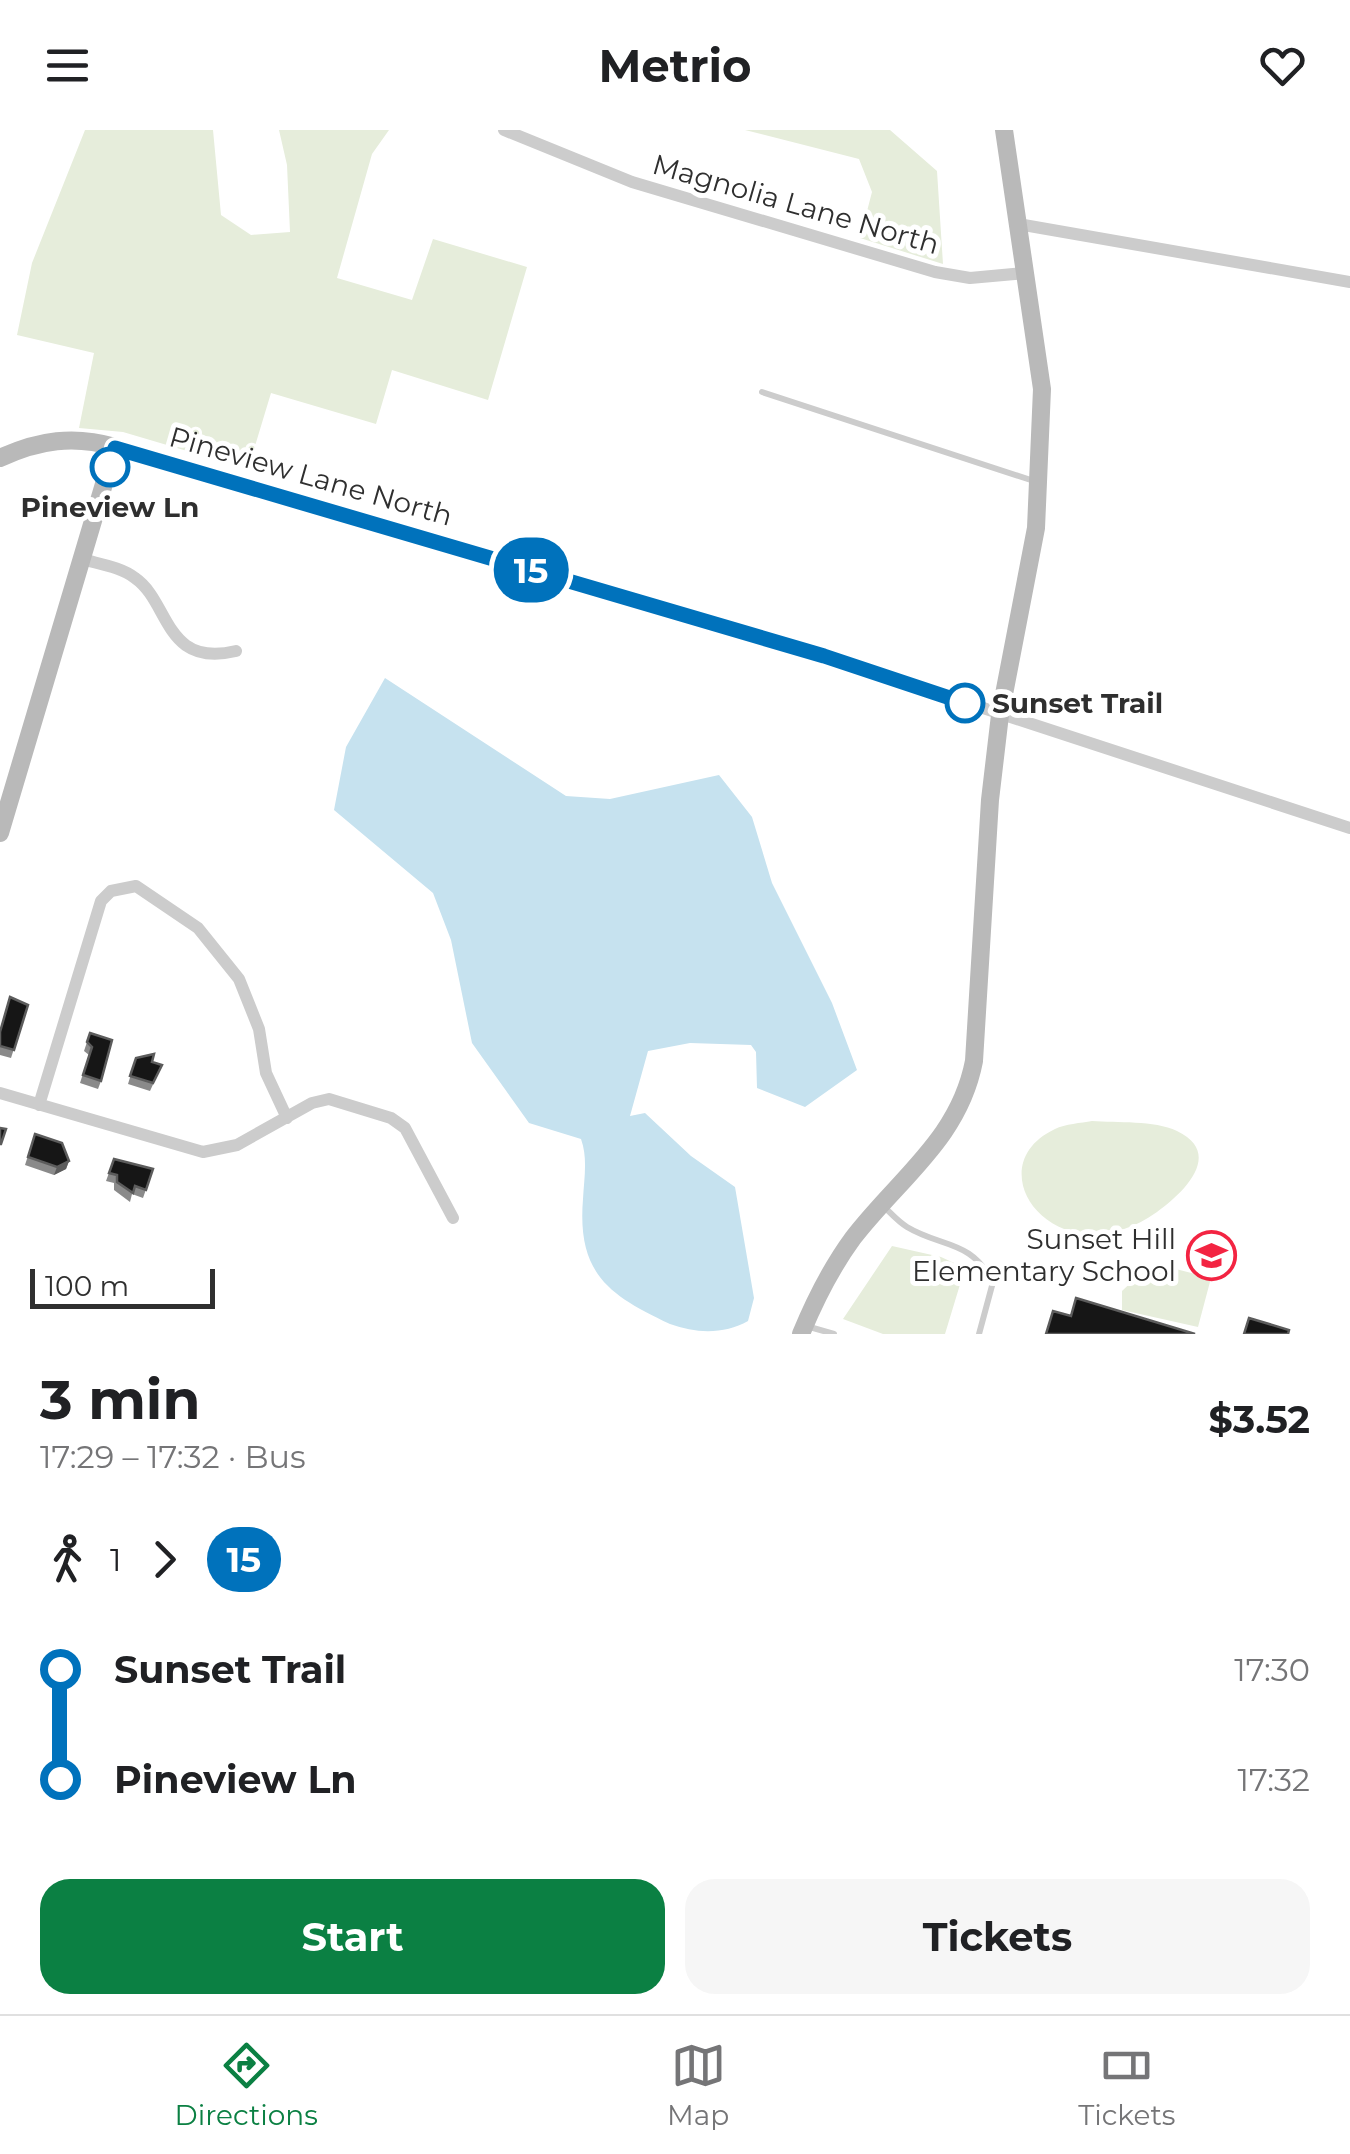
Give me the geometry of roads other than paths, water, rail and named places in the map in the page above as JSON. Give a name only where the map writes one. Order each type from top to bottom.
[{"type":"street","name":"Magnolia Lane North","points":[[504,130],[632,182],[936,272],[970,278],[1024,273]]},
{"type":"street","points":[[803,1330],[832,1270],[948,1130],[970,1085],[1000,715],[1029,578],[1042,389],[1004,130]]},
{"type":"street","points":[[1018,224],[1350,282]]},
{"type":"street","name":"Pineview Lane North","points":[[0,458],[55,440],[81,439],[115,448],[824,656],[1350,828]]},
{"type":"street","points":[[0,833],[115,448]]},
{"type":"street","points":[[82,558],[138,579],[168,628],[198,650],[216,656],[236,650]]},
{"type":"street","points":[[39,1105],[96,913],[111,891],[136,886],[198,928],[238,979],[259,1029],[266,1073],[287,1118]]},
{"type":"street","points":[[0,1093],[203,1152],[237,1146],[312,1103],[329,1100],[398,1123],[452,1218]]},
{"type":"lane","points":[[762,392],[1038,482]]},
{"type":"lane","points":[[882,1205],[909,1228],[967,1249],[986,1268],[993,1282],[979,1334]]},
{"type":"lane","points":[[803,1330],[834,1334]]},
{"type":"water","points":[[385,678],[566,796],[610,799],[719,775],[752,817],[772,883],[832,1003],[857,1070],[805,1107],[757,1088],[756,1052],[751,1045],[690,1043],[648,1051],[630,1116],[645,1113],[691,1156],[735,1187],[754,1298],[748,1321],[720,1330],[680,1327],[629,1303],[601,1278],[585,1246],[585,1161],[581,1139],[529,1123],[472,1043],[451,940],[433,893],[334,810],[346,747]]},
{"type":"place","name":"Pineview Ln","points":[[110,467]]},
{"type":"place","name":"Sunset Trail","points":[[965,703]]},
{"type":"place","name":"Sunset Hill Elementary School","points":[[1211,1255]]}]
